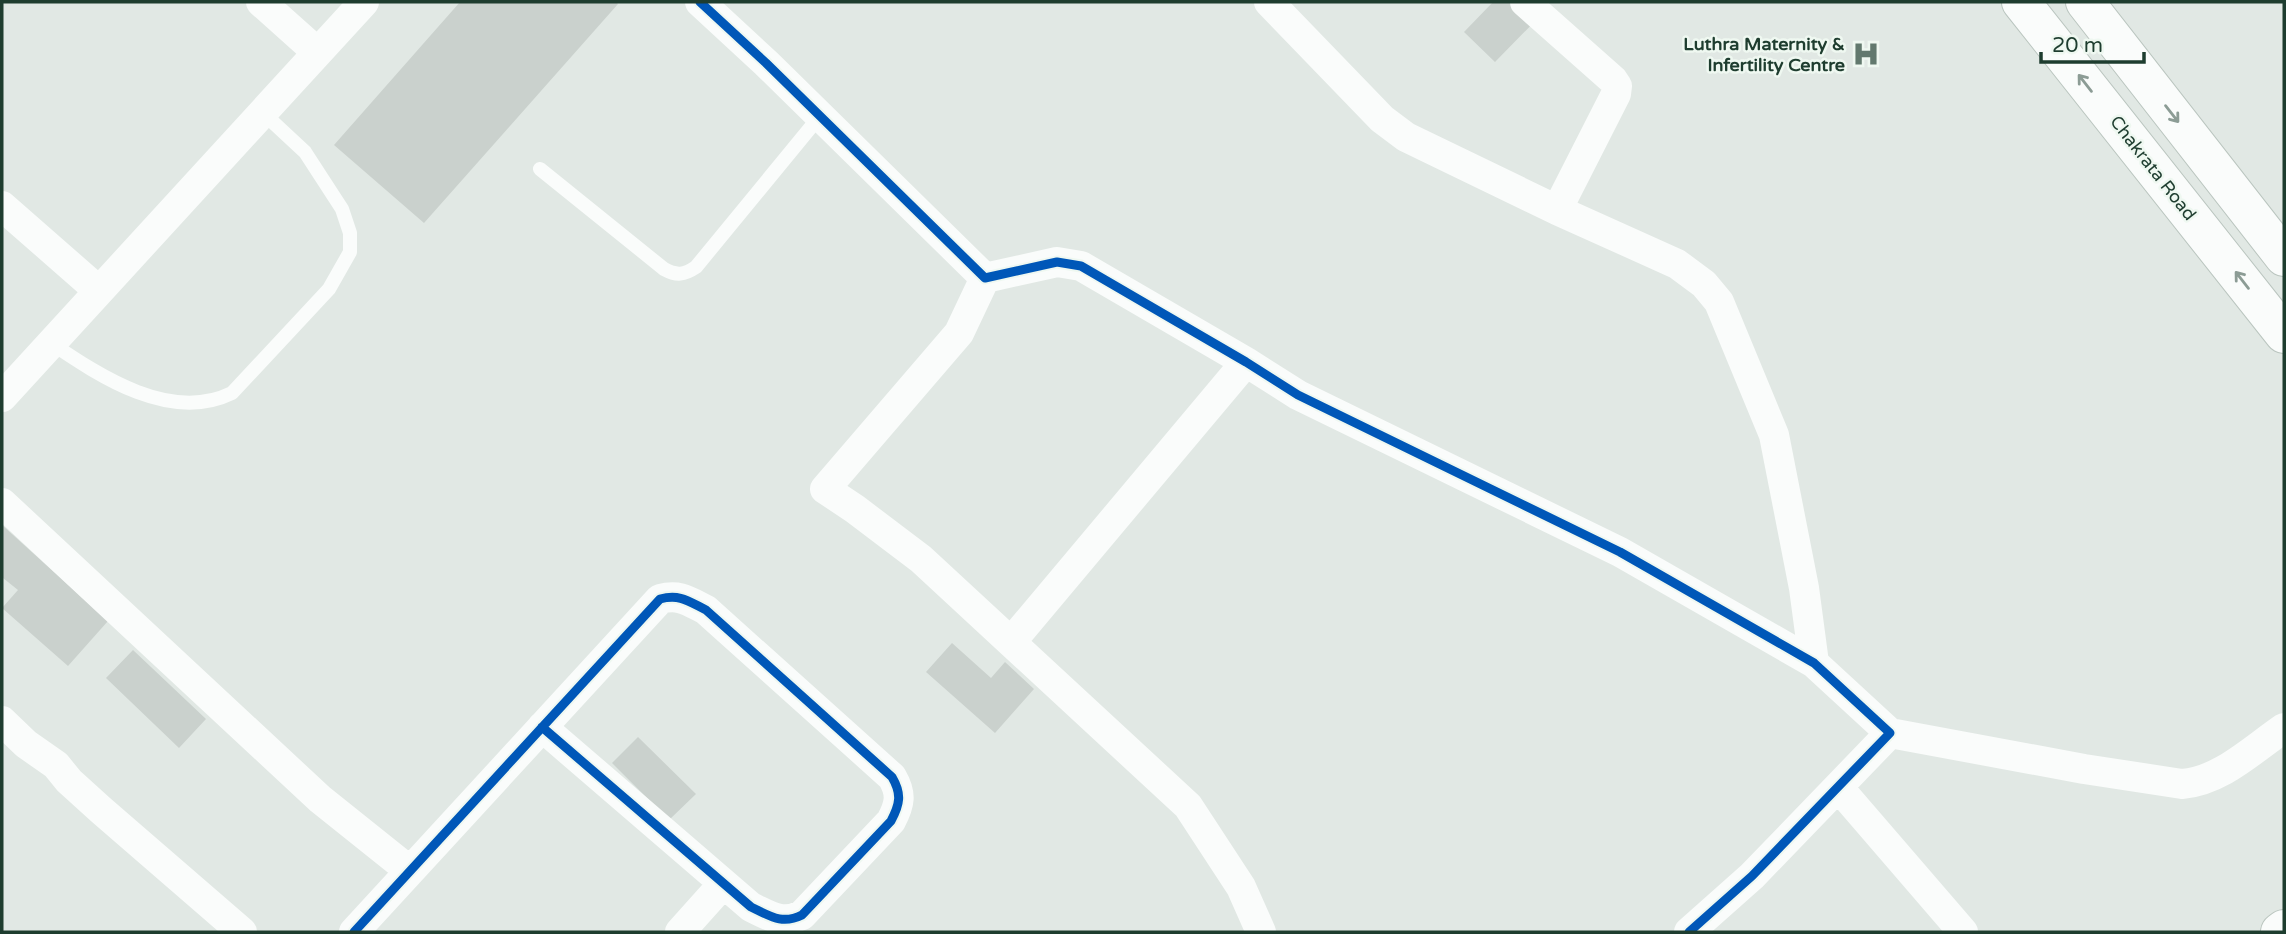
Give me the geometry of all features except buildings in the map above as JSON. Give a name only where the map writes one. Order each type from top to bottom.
[{"type":"main road","name":"Chakrata Road","points":[[2021,2],[2284,334]]},
{"type":"main road","points":[[2085,2],[2284,257]]},
{"type":"main road","points":[[2280,932],[2284,929]]},
{"type":"street","points":[[261,2],[317,52]]},
{"type":"street","points":[[2,397],[364,2]]},
{"type":"street","points":[[700,2],[985,278]]},
{"type":"street","points":[[1269,2],[1382,119],[1406,137],[1677,264],[1704,284],[1719,302],[1774,435],[1804,588],[1814,663]]},
{"type":"street","points":[[1525,2],[1617,86],[1616,94],[1557,210]]},
{"type":"street","points":[[2,206],[99,291]]},
{"type":"street","points":[[985,278],[1057,262],[1081,266],[1298,395],[1620,552],[1814,663],[1890,733],[2182,785],[2216,776],[2284,728]]},
{"type":"street","points":[[985,278],[959,333],[825,489],[921,559],[1188,806],[1241,887],[1261,932]]},
{"type":"street","points":[[1011,642],[1246,362]]},
{"type":"street","points":[[2,503],[320,799],[410,871]]},
{"type":"street","points":[[354,932],[542,727],[660,600],[672,596],[684,598],[706,610],[892,777],[900,790],[900,804],[891,821],[802,915],[791,921],[780,919],[751,907],[542,727]]},
{"type":"street","points":[[2,721],[26,744],[56,765],[93,803],[242,932]]},
{"type":"street","points":[[1689,932],[1752,876],[1890,733]]},
{"type":"street","points":[[1838,787],[1963,932]]},
{"type":"street","points":[[680,932],[723,884]]},
{"type":"lane","points":[[51,343],[97,374],[163,401],[192,404],[216,401],[232,393],[329,289],[350,252],[350,233],[342,209],[305,152],[262,112]]},
{"type":"lane","points":[[540,169],[664,269],[673,274],[685,274],[696,267],[820,116]]},
{"type":"cycle path","points":[[700,2],[985,278],[1057,262],[1081,266],[1298,395],[1620,552],[1814,663],[1890,733],[1752,876],[1689,932]]},
{"type":"cycle path","points":[[354,932],[660,599],[679,598],[706,610],[892,777],[897,789],[898,804],[891,821],[802,915],[788,919],[776,918],[751,907],[542,727]]},
{"type":"place","name":"Luthra Maternity & Infertility Centre","points":[[1866,54]]}]
